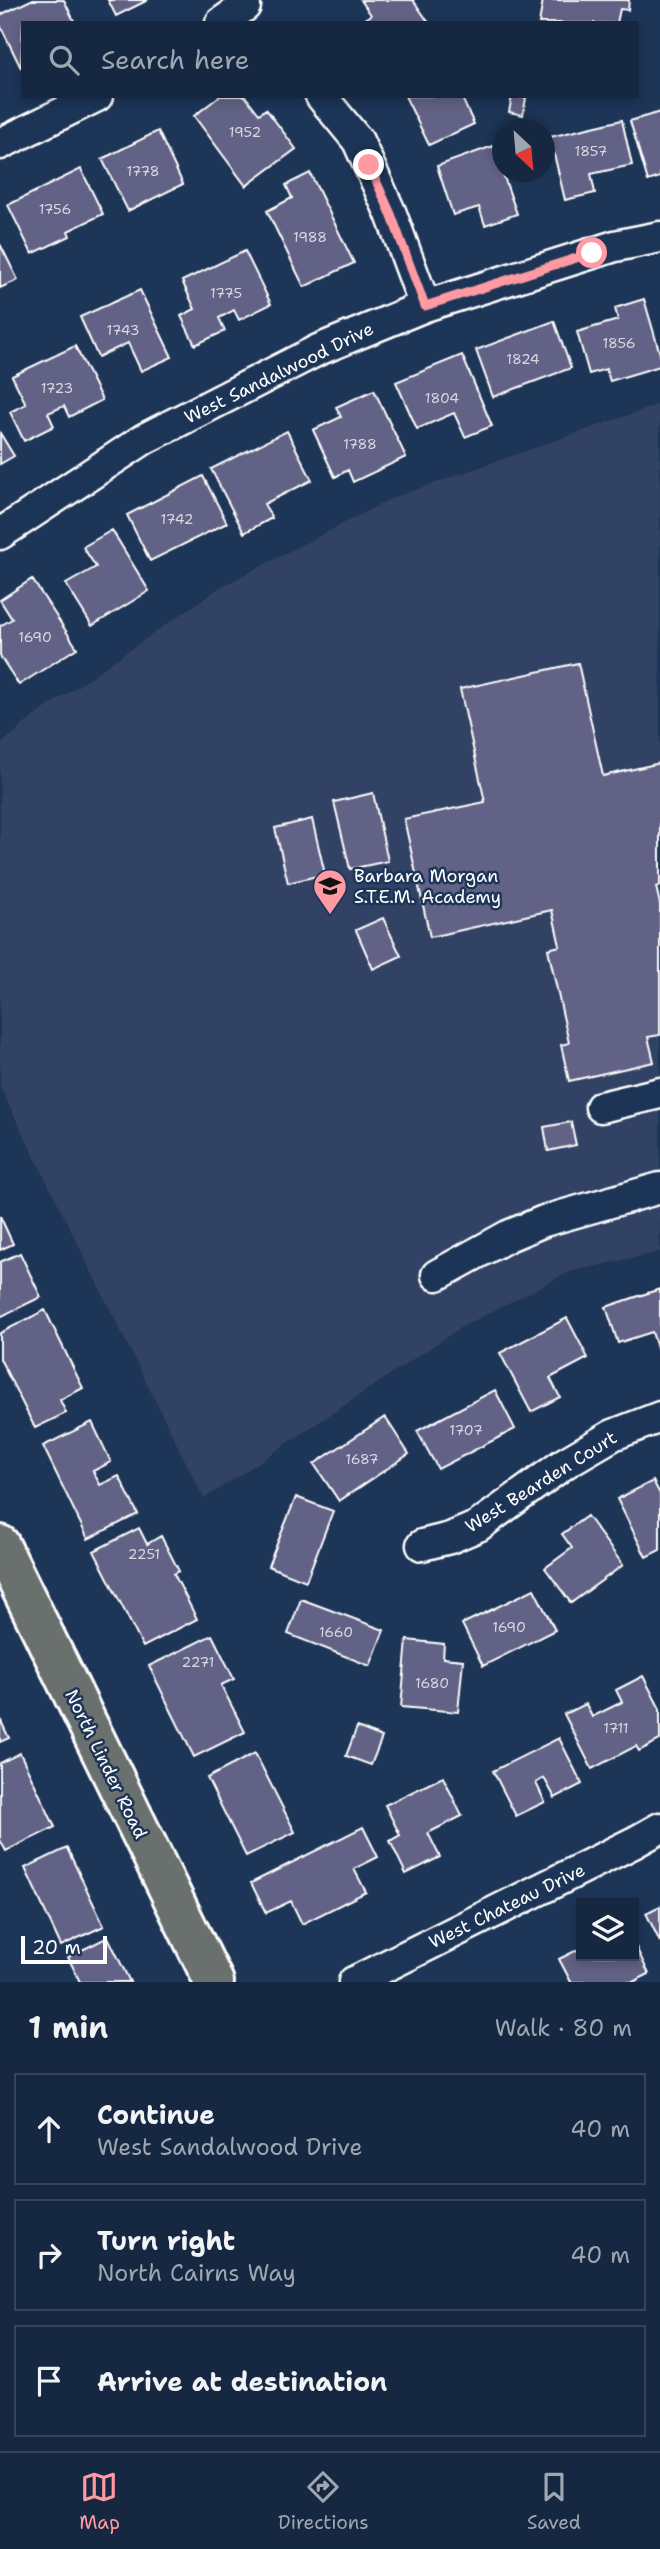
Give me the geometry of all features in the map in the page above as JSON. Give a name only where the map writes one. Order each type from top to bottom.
[{"type":"main road","name":"North Linder Road","points":[[0,1545],[214,1982]]},
{"type":"street","points":[[225,21],[249,10]]},
{"type":"street","points":[[0,144],[93,98]]},
{"type":"street","points":[[323,98],[358,141],[391,214],[425,306]]},
{"type":"street","name":"West Sandalwood Drive","points":[[0,534],[144,439],[318,350],[425,306],[615,246],[660,237]]},
{"type":"street","points":[[601,1107],[660,1093]]},
{"type":"street","points":[[437,1275],[508,1236],[544,1221],[660,1188]]},
{"type":"street","name":"West Bearden Court","points":[[422,1545],[450,1538],[478,1526],[565,1463],[613,1435],[660,1417]]},
{"type":"street","name":"West Chateau Drive","points":[[354,1982],[660,1828]]},
{"type":"shaded area","name":"Barbara Morgan S.T.E.M. Academy","points":[[660,404],[660,1252],[569,1272],[460,1328],[204,1499],[0,1087],[0,745],[33,717],[219,588],[392,498]]},
{"type":"building","points":[[31,0],[64,0],[74,21],[21,21],[21,68],[0,25],[0,15]]},
{"type":"building","points":[[108,0],[148,0],[116,16]]},
{"type":"building","points":[[361,0],[413,0],[428,21],[363,21],[371,15]]},
{"type":"building","points":[[543,0],[629,0],[628,10],[620,9],[617,21],[539,21]]},
{"type":"building","points":[[217,98],[247,98],[259,114],[266,109],[296,149],[246,186],[194,116]]},
{"type":"building","points":[[406,98],[462,98],[474,124],[429,145]]},
{"type":"building","points":[[512,98],[526,98],[523,115],[509,112]]},
{"type":"building","points":[[660,112],[660,177],[648,181],[630,121]]},
{"type":"building","points":[[622,120],[632,165],[591,174],[595,193],[565,200],[555,158],[555,136]]},
{"type":"building","points":[[158,131],[183,184],[128,211],[102,159]]},
{"type":"building","points":[[492,146],[492,182],[506,182],[517,214],[485,225],[479,207],[453,215],[437,166]]},
{"type":"building","points":[[81,169],[103,214],[68,231],[70,236],[32,254],[8,205]]},
{"type":"building","points":[[310,173],[354,263],[304,287],[267,211],[292,198],[286,185]]},
{"type":"building","points":[[0,244],[18,280],[0,288]]},
{"type":"building","points":[[245,251],[271,304],[239,320],[234,310],[219,318],[225,331],[195,345],[181,316],[195,309],[182,281]]},
{"type":"building","points":[[140,290],[172,357],[141,371],[128,343],[98,357],[80,317]]},
{"type":"building","points":[[644,299],[660,354],[660,366],[610,381],[606,369],[589,374],[577,332],[618,320],[615,308]]},
{"type":"building","points":[[554,321],[571,368],[493,397],[476,350]]},
{"type":"building","points":[[75,346],[102,400],[69,417],[64,406],[48,413],[54,426],[24,441],[10,412],[26,404],[12,376]]},
{"type":"building","points":[[462,355],[492,426],[465,437],[454,413],[417,429],[396,382]]},
{"type":"building","points":[[374,390],[406,457],[353,482],[348,470],[335,477],[313,430],[341,417],[336,407]]},
{"type":"building","points":[[287,431],[312,480],[264,504],[272,518],[244,533],[211,469]]},
{"type":"building","points":[[0,433],[14,456],[0,464]]},
{"type":"building","points":[[203,476],[227,523],[150,561],[127,515]]},
{"type":"building","points":[[112,530],[149,591],[92,626],[66,584],[96,567],[83,547]]},
{"type":"building","points":[[32,579],[77,648],[19,685],[0,656],[0,626],[12,619],[0,600]]},
{"type":"building","points":[[578,663],[603,776],[660,763],[660,886],[656,887],[660,904],[660,1035],[648,1037],[654,1062],[569,1081],[561,1045],[569,1043],[548,949],[560,946],[552,910],[430,937],[404,819],[485,802],[460,689]]},
{"type":"building","points":[[373,793],[388,861],[350,869],[334,802]]},
{"type":"building","points":[[312,819],[325,874],[288,883],[275,828]]},
{"type":"building","points":[[383,918],[401,956],[373,969],[356,930]]},
{"type":"building","points":[[571,1122],[576,1145],[548,1151],[544,1127]]},
{"type":"building","points":[[0,1216],[13,1244],[0,1250]]},
{"type":"building","points":[[20,1253],[41,1297],[0,1317],[0,1262]]},
{"type":"building","points":[[660,1289],[660,1358],[652,1332],[618,1343],[606,1307]]},
{"type":"building","points":[[45,1310],[83,1388],[60,1400],[66,1413],[35,1428],[0,1359],[0,1333]]},
{"type":"building","points":[[567,1318],[588,1358],[550,1378],[560,1397],[531,1412],[500,1353]]},
{"type":"building","points":[[495,1390],[515,1429],[438,1469],[417,1431]]},
{"type":"building","points":[[385,1417],[409,1454],[339,1501],[314,1464]]},
{"type":"building","points":[[92,1422],[111,1462],[93,1471],[100,1485],[119,1476],[138,1514],[88,1539],[43,1446]]},
{"type":"building","points":[[653,1481],[660,1494],[660,1550],[646,1557],[617,1499]]},
{"type":"building","points":[[296,1497],[333,1511],[306,1581],[268,1566]]},
{"type":"building","points":[[587,1516],[623,1565],[571,1603],[545,1568],[572,1548],[562,1534]]},
{"type":"building","points":[[139,1528],[147,1544],[161,1536],[179,1571],[174,1574],[197,1619],[143,1647],[94,1551]]},
{"type":"building","points":[[534,1589],[555,1630],[483,1666],[462,1624]]},
{"type":"building","points":[[301,1599],[384,1630],[370,1666],[288,1634]]},
{"type":"building","points":[[212,1635],[234,1679],[221,1685],[245,1732],[194,1757],[149,1666]]},
{"type":"building","points":[[407,1640],[444,1644],[443,1658],[463,1660],[458,1712],[401,1707]]},
{"type":"building","points":[[643,1676],[660,1709],[660,1740],[639,1751],[636,1746],[592,1769],[564,1714],[586,1704],[592,1717],[622,1702],[616,1690]]},
{"type":"building","points":[[0,1719],[9,1738],[0,1742]]},
{"type":"building","points":[[357,1727],[382,1737],[371,1765],[346,1756]]},
{"type":"building","points":[[559,1738],[582,1784],[555,1798],[544,1778],[536,1783],[545,1802],[516,1816],[493,1771]]},
{"type":"building","points":[[20,1753],[55,1827],[6,1851],[0,1840],[0,1763]]},
{"type":"building","points":[[255,1753],[295,1832],[246,1856],[207,1778]]},
{"type":"building","points":[[443,1777],[462,1816],[428,1833],[440,1857],[406,1874],[390,1841],[400,1835],[385,1805]]},
{"type":"building","points":[[363,1827],[378,1857],[354,1869],[366,1892],[302,1924],[291,1901],[266,1913],[251,1883]]},
{"type":"building","points":[[67,1848],[104,1926],[61,1946],[25,1868]]},
{"type":"building","points":[[660,1906],[660,1942],[646,1913]]},
{"type":"building","points":[[108,1937],[130,1982],[80,1982],[68,1957]]},
{"type":"building","points":[[576,1950],[576,1961],[639,1961],[639,1953],[649,1974],[633,1982],[571,1982],[559,1959]]},
{"type":"place","name":"Barbara Morgan S.T.E.M. Academy","points":[[330,916]]},
{"type":"route","points":[[369,165],[391,214],[425,306],[592,253]]}]
